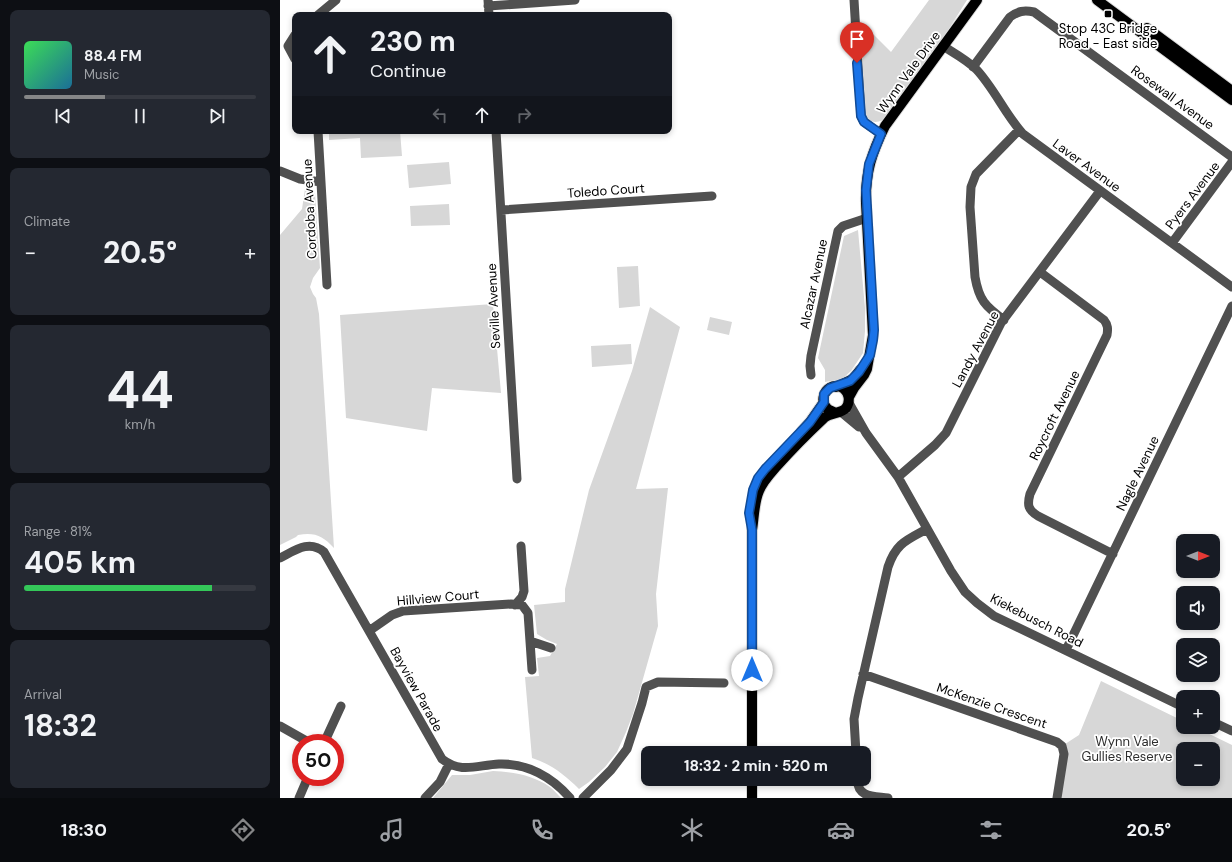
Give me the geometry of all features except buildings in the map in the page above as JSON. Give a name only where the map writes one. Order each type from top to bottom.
[{"type":"main road","name":"Wynn Vale Drive","points":[[849,400],[854,388],[864,375],[873,340],[874,330],[866,190],[867,173],[876,144],[890,118],[977,0]]},
{"type":"main road","points":[[1102,1],[1232,91]]},
{"type":"main road","points":[[1102,1],[1232,100]]},
{"type":"main road","name":"Wynn Vale Drive","points":[[836,387],[853,379],[870,355]]},
{"type":"main road","points":[[752,530],[759,491],[766,478],[814,427],[827,416],[838,412],[845,409],[849,400],[845,390],[832,387],[824,394],[824,402],[827,409],[838,412]]},
{"type":"main road","points":[[752,746],[752,530],[749,513],[753,490],[758,478],[765,469],[810,422],[824,402]]},
{"type":"main road","points":[[752,786],[752,798]]},
{"type":"street","points":[[322,12],[336,0]]},
{"type":"street","points":[[488,7],[575,0]]},
{"type":"street","points":[[854,0],[861,116],[864,122],[881,134]]},
{"type":"street","name":"Rosewall Avenue","points":[[973,67],[1010,17],[1016,13],[1024,11],[1034,12],[1232,157]]},
{"type":"street","points":[[292,38],[284,46],[292,55]]},
{"type":"street","name":"Laver Avenue","points":[[943,46],[973,67],[1023,134],[1232,287]]},
{"type":"street","points":[[1004,320],[986,306],[977,287],[971,215],[971,192],[976,174],[1020,130]]},
{"type":"street","name":"Cordoba Avenue","points":[[318,134],[326,285]]},
{"type":"street","name":"Seville Avenue","points":[[496,134],[517,479]]},
{"type":"street","name":"Pyers Avenue","points":[[1172,243],[1232,162]]},
{"type":"street","points":[[280,171],[300,179],[321,182]]},
{"type":"street","name":"Landy Avenue","points":[[898,477],[935,445],[946,433],[993,338],[1004,320],[1100,191]]},
{"type":"street","name":"Toledo Court","points":[[501,210],[712,196]]},
{"type":"street","name":"Alcazar Avenue","points":[[811,375],[811,356],[838,231],[843,226],[867,218]]},
{"type":"street","name":"Roycroft Avenue","points":[[1040,272],[1104,320],[1108,330],[1107,335],[1030,494],[1028,502],[1029,508],[1032,513],[1113,554]]},
{"type":"street","name":"Nagle Avenue","points":[[1066,650],[1232,306]]},
{"type":"street","name":"Kiekebusch Road","points":[[849,400],[866,433],[898,477],[951,571],[965,592],[994,616],[1176,704]]},
{"type":"street","name":"Kiekebusch Road","points":[[838,412],[851,419],[866,433]]},
{"type":"street","points":[[856,746],[854,719],[888,566],[892,555],[902,544],[927,529]]},
{"type":"street","name":"Bayview Parade","points":[[280,558],[302,547],[309,546],[320,549],[328,558],[441,758],[449,764]]},
{"type":"street","points":[[515,605],[522,597],[524,591],[521,546]]},
{"type":"street","points":[[515,605],[522,605],[528,613],[532,670]]},
{"type":"street","name":"Hillview Court","points":[[369,631],[392,615],[403,611],[515,605]]},
{"type":"street","points":[[530,641],[551,648]]},
{"type":"street","name":"McKenzie Crescent","points":[[863,674],[1057,742],[1062,746],[1064,754],[1057,798]]},
{"type":"street","points":[[583,798],[611,770],[627,749],[646,687],[658,682],[724,683]]},
{"type":"street","points":[[328,734],[341,706]]},
{"type":"street","points":[[1220,725],[1232,731]]},
{"type":"street","points":[[280,726],[294,734]]},
{"type":"street","points":[[425,798],[440,782],[449,764],[455,767],[464,768],[500,764],[520,766],[539,773],[550,780],[570,798]]},
{"type":"street","points":[[299,798],[304,786]]},
{"type":"street","points":[[858,786],[859,789],[865,794],[888,798]]},
{"type":"green space","points":[[929,0],[967,0],[947,32],[883,120],[876,122],[872,121],[865,116],[861,35],[873,34],[891,52]]},
{"type":"green space","points":[[329,134],[400,134],[402,156],[361,158],[360,138],[329,140]]},
{"type":"green space","points":[[449,162],[451,184],[409,188],[407,165]]},
{"type":"green space","points":[[305,189],[315,193],[320,268],[313,278],[310,287],[316,298],[319,314],[334,548],[326,540],[309,534],[298,535],[280,545],[280,235],[302,209]]},
{"type":"green space","points":[[449,204],[450,225],[411,226],[410,206]]},
{"type":"green space","points":[[858,230],[865,308],[863,353],[851,371],[842,379],[825,382],[825,370],[818,358],[844,236]]},
{"type":"green space","points":[[638,266],[640,306],[619,308],[617,267]]},
{"type":"green space","points":[[493,304],[501,393],[432,388],[427,431],[346,418],[340,315]]},
{"type":"green space","points":[[650,307],[680,327],[636,489],[668,488],[656,594],[658,626],[633,714],[617,752],[605,767],[579,789],[557,770],[532,758],[525,677],[539,676],[537,658],[550,656],[557,644],[537,634],[534,605],[565,602],[565,589],[589,490],[632,371]]},
{"type":"green space","points":[[710,317],[732,322],[729,335],[707,330]]},
{"type":"green space","points":[[631,344],[632,364],[592,367],[591,346]]},
{"type":"green space","name":"Wynn Vale Gullies Reserve","points":[[1101,681],[1176,718],[1176,734],[1209,734],[1232,745],[1232,798],[1057,798],[1062,746],[1079,735]]},
{"type":"green space","points":[[493,771],[515,773],[530,777],[550,787],[561,798],[433,798],[452,775],[470,775]]},
{"type":"place","name":"Stop 43C Bridge Road - East side","points":[[1108,14]]},
{"type":"route","points":[[752,670],[752,530],[749,513],[754,486],[765,469],[810,422],[824,402],[824,394],[827,390],[850,381],[859,372],[870,355],[872,346],[874,330],[866,190],[869,164],[881,134],[862,119],[857,63]]}]
